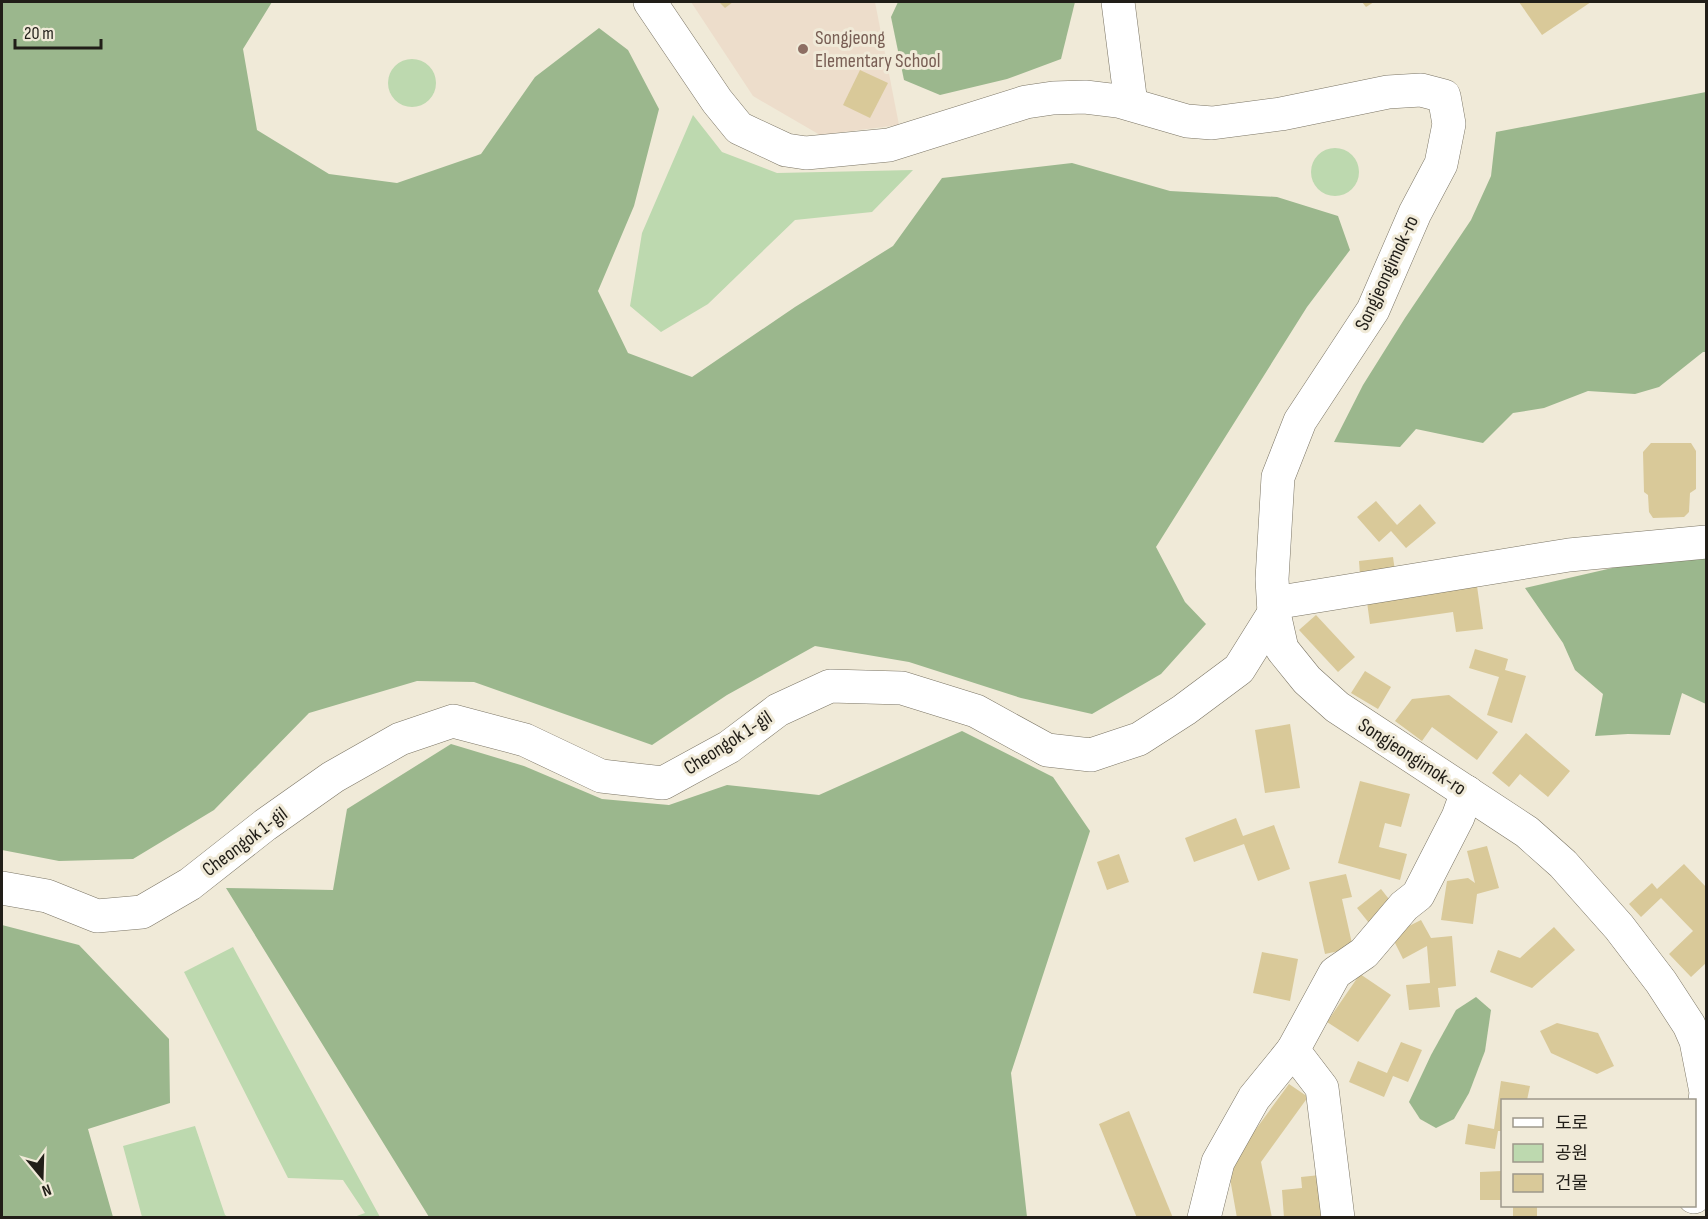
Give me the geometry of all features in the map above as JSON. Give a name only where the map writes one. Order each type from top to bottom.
[{"type":"street","name":"Songjeongimok-ro","points":[[650,2],[717,101],[740,128],[786,150],[807,153],[889,145],[1026,102],[1053,98],[1085,97],[1118,101],[1187,121],[1212,123],[1281,114],[1388,92],[1421,90],[1444,96],[1449,124],[1442,164],[1415,213],[1373,310],[1300,421],[1278,477],[1272,579],[1274,608],[1282,650],[1307,680],[1337,707],[1527,832],[1563,864],[1619,927],[1701,1039],[1706,1092],[1696,1187]]},
{"type":"street","points":[[1118,2],[1131,104]]},
{"type":"street","points":[[1274,608],[1569,555],[1707,542]]},
{"type":"street","name":"Cheongok 1-gil","points":[[2,888],[47,896],[97,916],[142,912],[190,884],[265,825],[333,777],[400,739],[453,721],[525,740],[601,776],[663,783],[729,747],[778,710],[830,686],[902,688],[976,711],[1047,750],[1091,755],[1139,739],[1184,710],[1239,669],[1274,608]]},
{"type":"street","points":[[1203,1218],[1218,1162],[1254,1098],[1293,1050],[1335,973],[1364,953],[1404,906],[1418,895],[1458,817],[1467,792]]},
{"type":"street","points":[[1293,1050],[1322,1088],[1338,1218]]},
{"type":"shaded area","name":"Songjeong Elementary School","points":[[691,2],[875,2],[899,125],[820,135],[753,96]]},
{"type":"green space","points":[[2,2],[272,2],[243,49],[257,130],[329,174],[397,183],[481,154],[535,77],[599,28],[628,50],[659,109],[634,206],[598,291],[628,353],[692,377],[795,307],[893,246],[942,178],[1072,163],[1170,191],[1277,197],[1338,216],[1350,250],[1307,307],[1156,547],[1185,602],[1206,624],[1161,674],[1092,714],[1021,698],[909,662],[815,646],[727,695],[652,745],[474,682],[417,681],[309,713],[214,810],[133,859],[59,861],[2,850]]},
{"type":"green space","points":[[898,2],[1075,2],[1061,59],[1007,79],[940,95],[904,80],[891,17]]},
{"type":"green space","points":[[407,59],[417,59],[429,66],[436,78],[436,88],[429,100],[417,107],[407,107],[392,96],[388,88],[388,78],[399,63]]},
{"type":"green space","points":[[1706,92],[1706,352],[1659,387],[1635,394],[1588,391],[1544,408],[1513,413],[1483,443],[1416,429],[1400,447],[1334,442],[1363,385],[1471,220],[1491,176],[1496,132]]},
{"type":"green space","points":[[693,115],[722,152],[777,173],[913,170],[872,212],[795,220],[708,304],[661,332],[630,306],[642,233]]},
{"type":"green space","points":[[1330,148],[1340,148],[1352,155],[1359,167],[1359,177],[1352,189],[1340,196],[1330,196],[1315,185],[1311,177],[1311,167],[1322,152]]},
{"type":"green space","points":[[1706,556],[1706,704],[1682,693],[1670,735],[1595,736],[1603,694],[1575,670],[1563,643],[1525,588],[1621,566]]},
{"type":"green space","points":[[962,731],[1053,777],[1090,831],[1011,1073],[1027,1217],[429,1217],[226,888],[333,890],[347,809],[451,744],[524,766],[602,799],[669,805],[727,785],[819,795]]},
{"type":"green space","points":[[2,925],[79,945],[169,1039],[170,1103],[88,1129],[113,1217],[2,1217]]},
{"type":"green space","points":[[233,947],[380,1217],[354,1217],[365,1213],[343,1180],[288,1178],[184,972]]},
{"type":"green space","points":[[1476,997],[1491,1010],[1485,1051],[1469,1093],[1454,1119],[1436,1128],[1420,1119],[1409,1102],[1456,1010]]},
{"type":"green space","points":[[195,1126],[225,1215],[228,1217],[142,1217],[123,1146]]},
{"type":"building","points":[[719,2],[733,2],[725,8]]},
{"type":"building","points":[[1362,2],[1374,2],[1366,7]]},
{"type":"building","points":[[1519,2],[1591,2],[1542,35]]},
{"type":"building","points":[[860,70],[888,83],[870,118],[843,105]]},
{"type":"building","points":[[1651,443],[1691,443],[1696,451],[1696,489],[1690,493],[1689,512],[1684,517],[1653,518],[1649,512],[1648,495],[1644,492],[1643,452]]},
{"type":"building","points":[[1376,501],[1397,525],[1420,504],[1436,523],[1406,548],[1391,531],[1379,542],[1357,517]]},
{"type":"building","points":[[1393,557],[1395,571],[1360,575],[1359,561]]},
{"type":"building","points":[[1477,586],[1483,629],[1456,632],[1453,612],[1370,624],[1367,602]]},
{"type":"building","points":[[1316,615],[1355,657],[1338,672],[1299,630]]},
{"type":"building","points":[[1475,649],[1508,659],[1505,670],[1526,676],[1512,723],[1487,715],[1499,677],[1469,668]]},
{"type":"building","points":[[1365,671],[1391,687],[1378,709],[1351,693]]},
{"type":"building","points":[[1449,695],[1498,732],[1477,760],[1432,727],[1422,741],[1395,721],[1412,699]]},
{"type":"building","points":[[1290,724],[1300,788],[1265,793],[1255,730]]},
{"type":"building","points":[[1526,733],[1570,771],[1548,797],[1520,774],[1509,787],[1492,773]]},
{"type":"building","points":[[1360,781],[1410,794],[1401,827],[1385,823],[1379,847],[1407,854],[1400,880],[1338,863]]},
{"type":"building","points":[[1236,818],[1243,836],[1274,825],[1290,869],[1258,881],[1244,844],[1194,862],[1185,838]]},
{"type":"building","points":[[1487,846],[1499,888],[1477,894],[1473,924],[1441,920],[1447,881],[1468,878],[1475,883],[1467,851]]},
{"type":"building","points":[[1119,854],[1129,882],[1107,890],[1097,862]]},
{"type":"building","points":[[1684,864],[1706,887],[1706,963],[1691,977],[1669,954],[1693,931],[1661,898],[1641,917],[1629,904],[1652,883],[1657,889]]},
{"type":"building","points":[[1346,874],[1352,897],[1342,899],[1353,948],[1325,954],[1309,882]]},
{"type":"building","points":[[1381,889],[1392,903],[1369,923],[1357,908]]},
{"type":"building","points":[[1421,920],[1431,938],[1452,936],[1456,986],[1438,988],[1440,1007],[1409,1010],[1406,985],[1430,983],[1427,946],[1403,959],[1391,935]]},
{"type":"building","points":[[1554,927],[1575,950],[1532,988],[1490,972],[1498,950],[1520,958]]},
{"type":"building","points":[[1262,952],[1298,959],[1290,1001],[1253,993]]},
{"type":"building","points":[[1360,974],[1391,995],[1358,1042],[1327,1022]]},
{"type":"building","points":[[1557,1023],[1598,1033],[1614,1066],[1597,1074],[1551,1053],[1540,1031]]},
{"type":"building","points":[[1401,1042],[1422,1050],[1408,1082],[1393,1076],[1384,1097],[1349,1082],[1358,1061],[1387,1073]]},
{"type":"building","points":[[1501,1081],[1530,1086],[1527,1099],[1501,1099],[1501,1131],[1498,1131],[1495,1149],[1465,1144],[1468,1124],[1494,1129]]},
{"type":"building","points":[[1289,1084],[1308,1097],[1261,1162],[1272,1218],[1237,1218],[1228,1167]]},
{"type":"building","points":[[1129,1111],[1173,1218],[1137,1218],[1099,1124]]},
{"type":"building","points":[[1501,1171],[1501,1200],[1480,1200],[1480,1172]]},
{"type":"building","points":[[1320,1175],[1324,1216],[1284,1218],[1282,1190],[1302,1188],[1301,1177]]},
{"type":"building","points":[[1513,1207],[1537,1207],[1537,1218],[1513,1218]]},
{"type":"place","name":"Songjeong Elementary School","points":[[803,49]]}]
